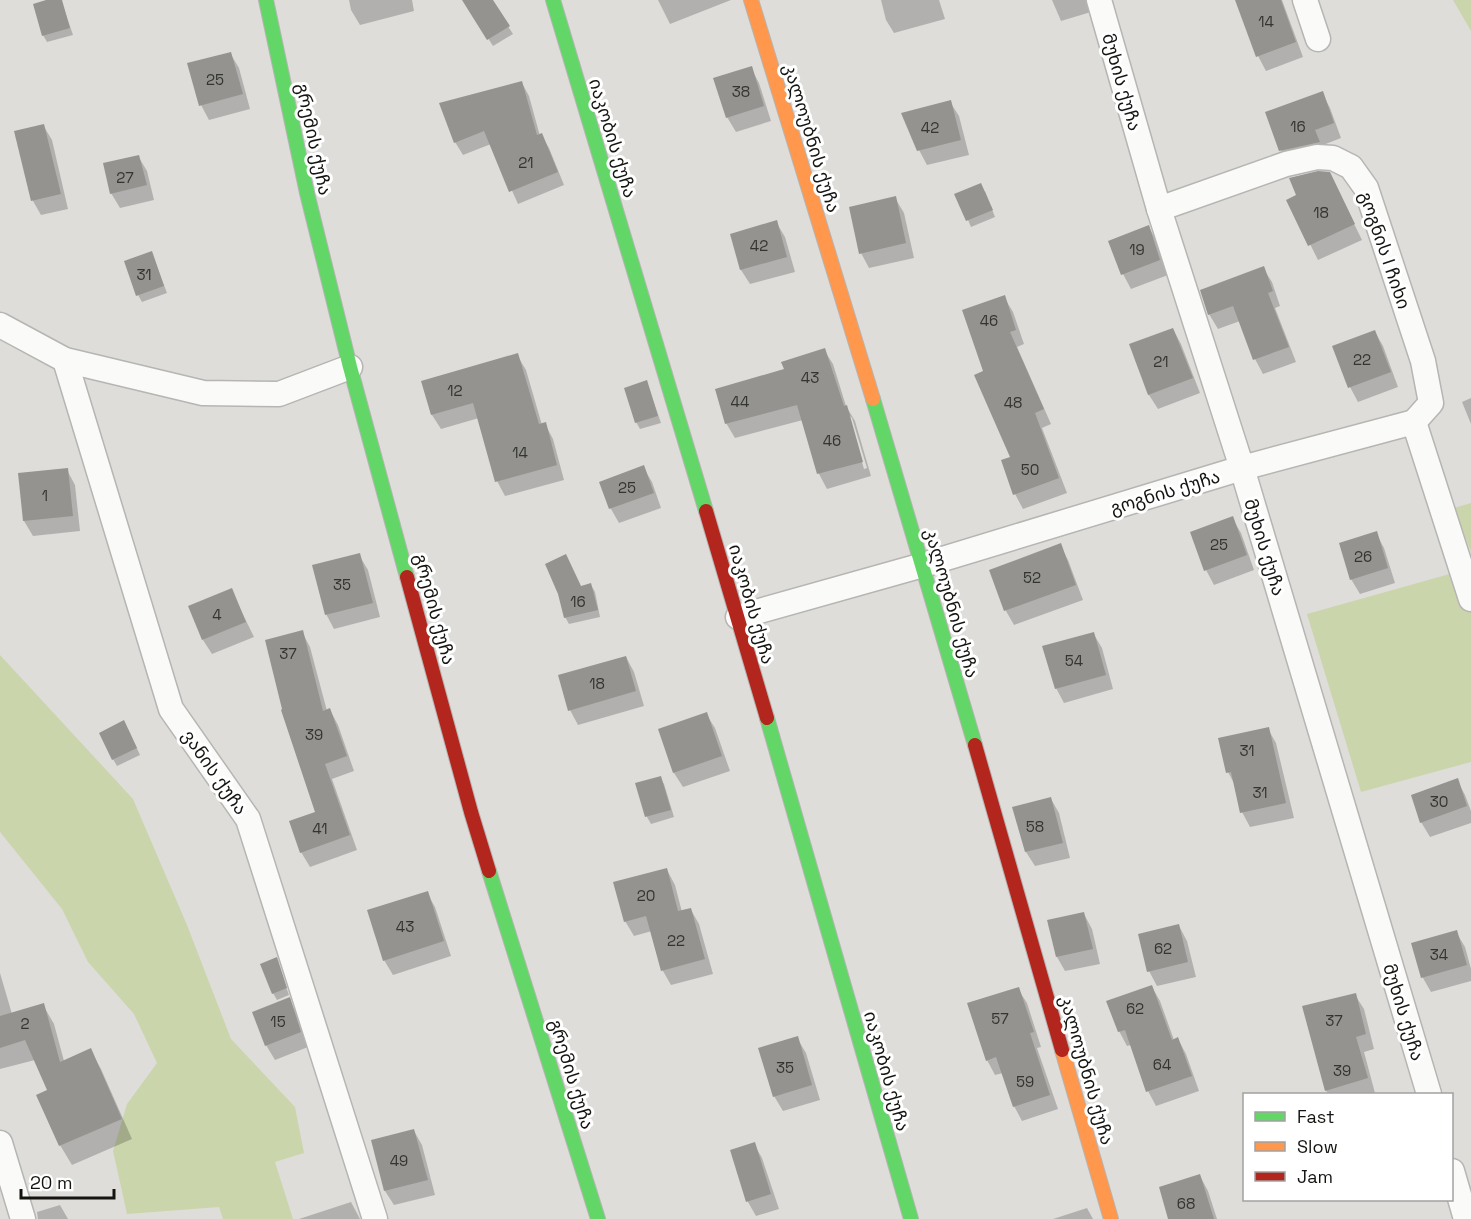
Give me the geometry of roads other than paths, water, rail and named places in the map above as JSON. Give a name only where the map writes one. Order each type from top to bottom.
[{"type":"street","name":"გრემის ქუჩა","points":[[266,0],[307,193],[350,367],[471,812],[598,1219]]},
{"type":"street","name":"იაკობის ქუჩა","points":[[553,0],[738,617],[911,1219]]},
{"type":"street","name":"კალოუბნის ქუჩა","points":[[751,0],[923,565],[1111,1219]]},
{"type":"street","name":"მუხის ქუჩა","points":[[1099,0],[1159,209],[1242,468],[1428,1093]]},
{"type":"street","points":[[1305,0],[1318,39]]},
{"type":"street","name":"გოგნის I ჩიხი","points":[[1159,209],[1286,165],[1317,157],[1334,158],[1351,167],[1366,188],[1423,361],[1431,403],[1414,422]]},
{"type":"street","points":[[0,325],[65,360],[203,393],[279,394],[350,367]]},
{"type":"street","name":"ვანის ქუჩა","points":[[65,360],[171,708],[248,819],[375,1219]]},
{"type":"street","points":[[1414,422],[1471,599]]},
{"type":"street","name":"გოგნის ქუჩა","points":[[738,617],[923,565],[1242,468],[1414,422]]},
{"type":"street","points":[[0,1143],[22,1219]]},
{"type":"street","points":[[1453,1174],[1466,1219]]}]
